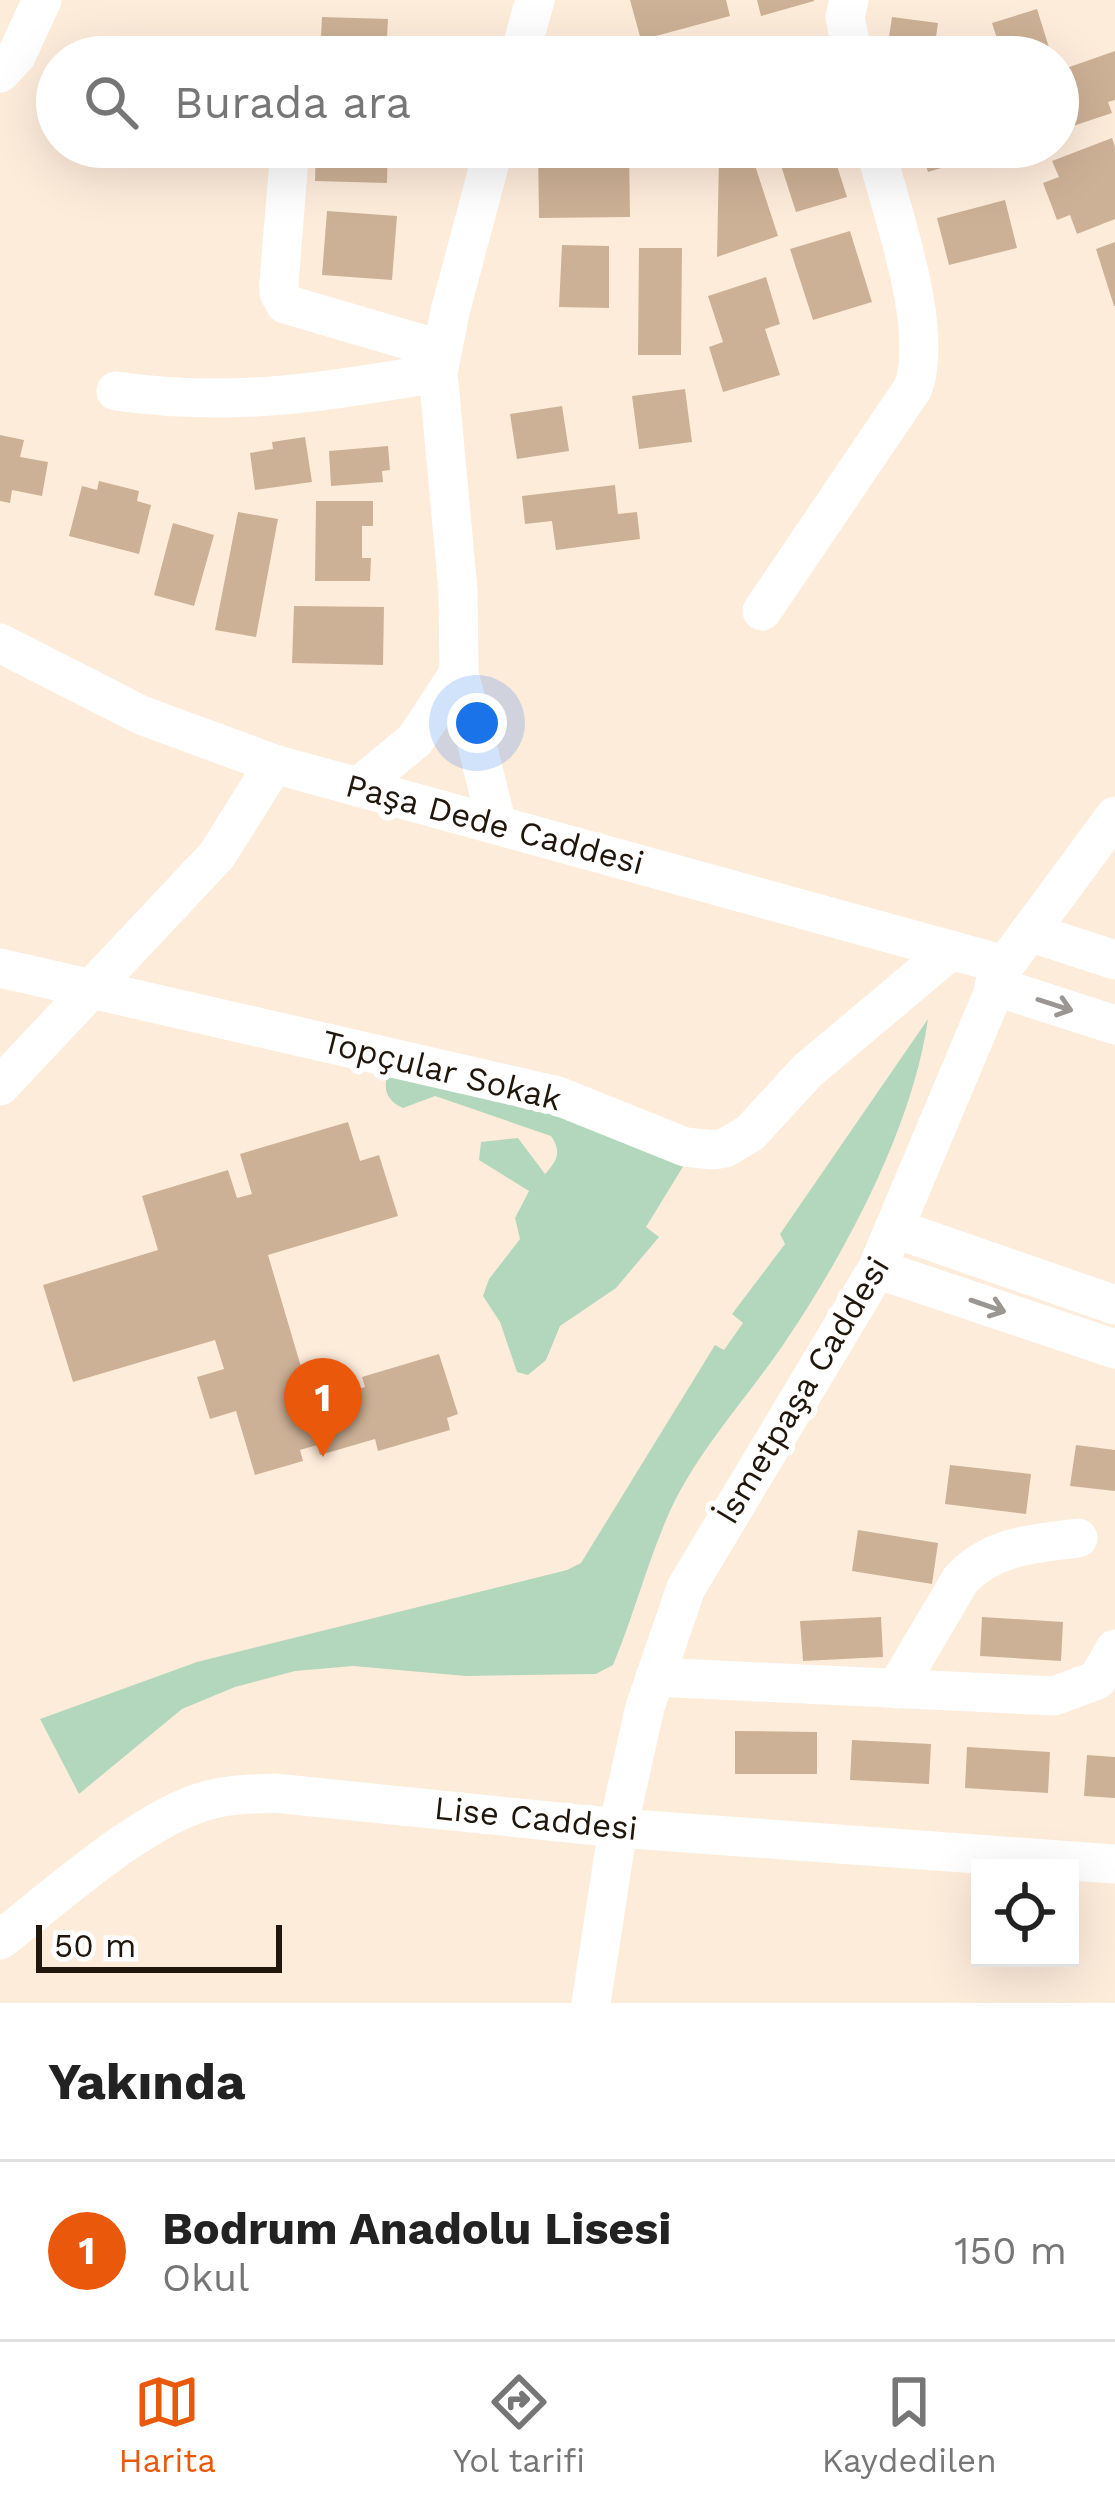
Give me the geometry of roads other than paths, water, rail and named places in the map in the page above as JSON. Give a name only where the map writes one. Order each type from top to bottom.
[{"type":"street","points":[[0,73],[16,56],[42,0]]},
{"type":"street","points":[[525,36],[536,0]]},
{"type":"street","points":[[849,0],[845,17],[849,36]]},
{"type":"street","points":[[288,168],[279,282],[285,304],[440,362]]},
{"type":"street","points":[[489,168],[440,362],[458,591],[459,673],[497,825]]},
{"type":"street","points":[[762,610],[913,388],[920,370],[918,317],[880,168]]},
{"type":"street","points":[[116,391],[180,400],[274,399],[440,362]]},
{"type":"street","name":"Paşa Dede Caddesi","points":[[0,643],[141,716],[274,764],[951,950],[999,976],[1115,1025]]},
{"type":"street","points":[[358,787],[415,740],[459,673]]},
{"type":"street","points":[[0,1086],[217,855],[274,764]]},
{"type":"street","name":"İsmetpaşa Caddesi","points":[[591,2003],[618,1828],[655,1677],[695,1572],[877,1269],[999,976],[1115,816]]},
{"type":"street","points":[[1029,932],[1115,960]]},
{"type":"street","name":"Topçular Sokak","points":[[0,968],[559,1096],[685,1147],[713,1150],[750,1133],[808,1071],[951,950]]},
{"type":"street","points":[[896,1229],[1115,1304]]},
{"type":"street","points":[[877,1269],[1115,1349]]},
{"type":"street","points":[[896,1689],[973,1566],[1000,1551],[1078,1538]]},
{"type":"street","points":[[655,1677],[1054,1696],[1097,1680],[1115,1649]]},
{"type":"street","name":"Lise Caddesi","points":[[0,1940],[141,1834],[212,1799],[274,1792],[618,1828],[1115,1864]]},
{"type":"place","name":"Bodrum Anadolu Lisesi","points":[[323,1457]]}]
